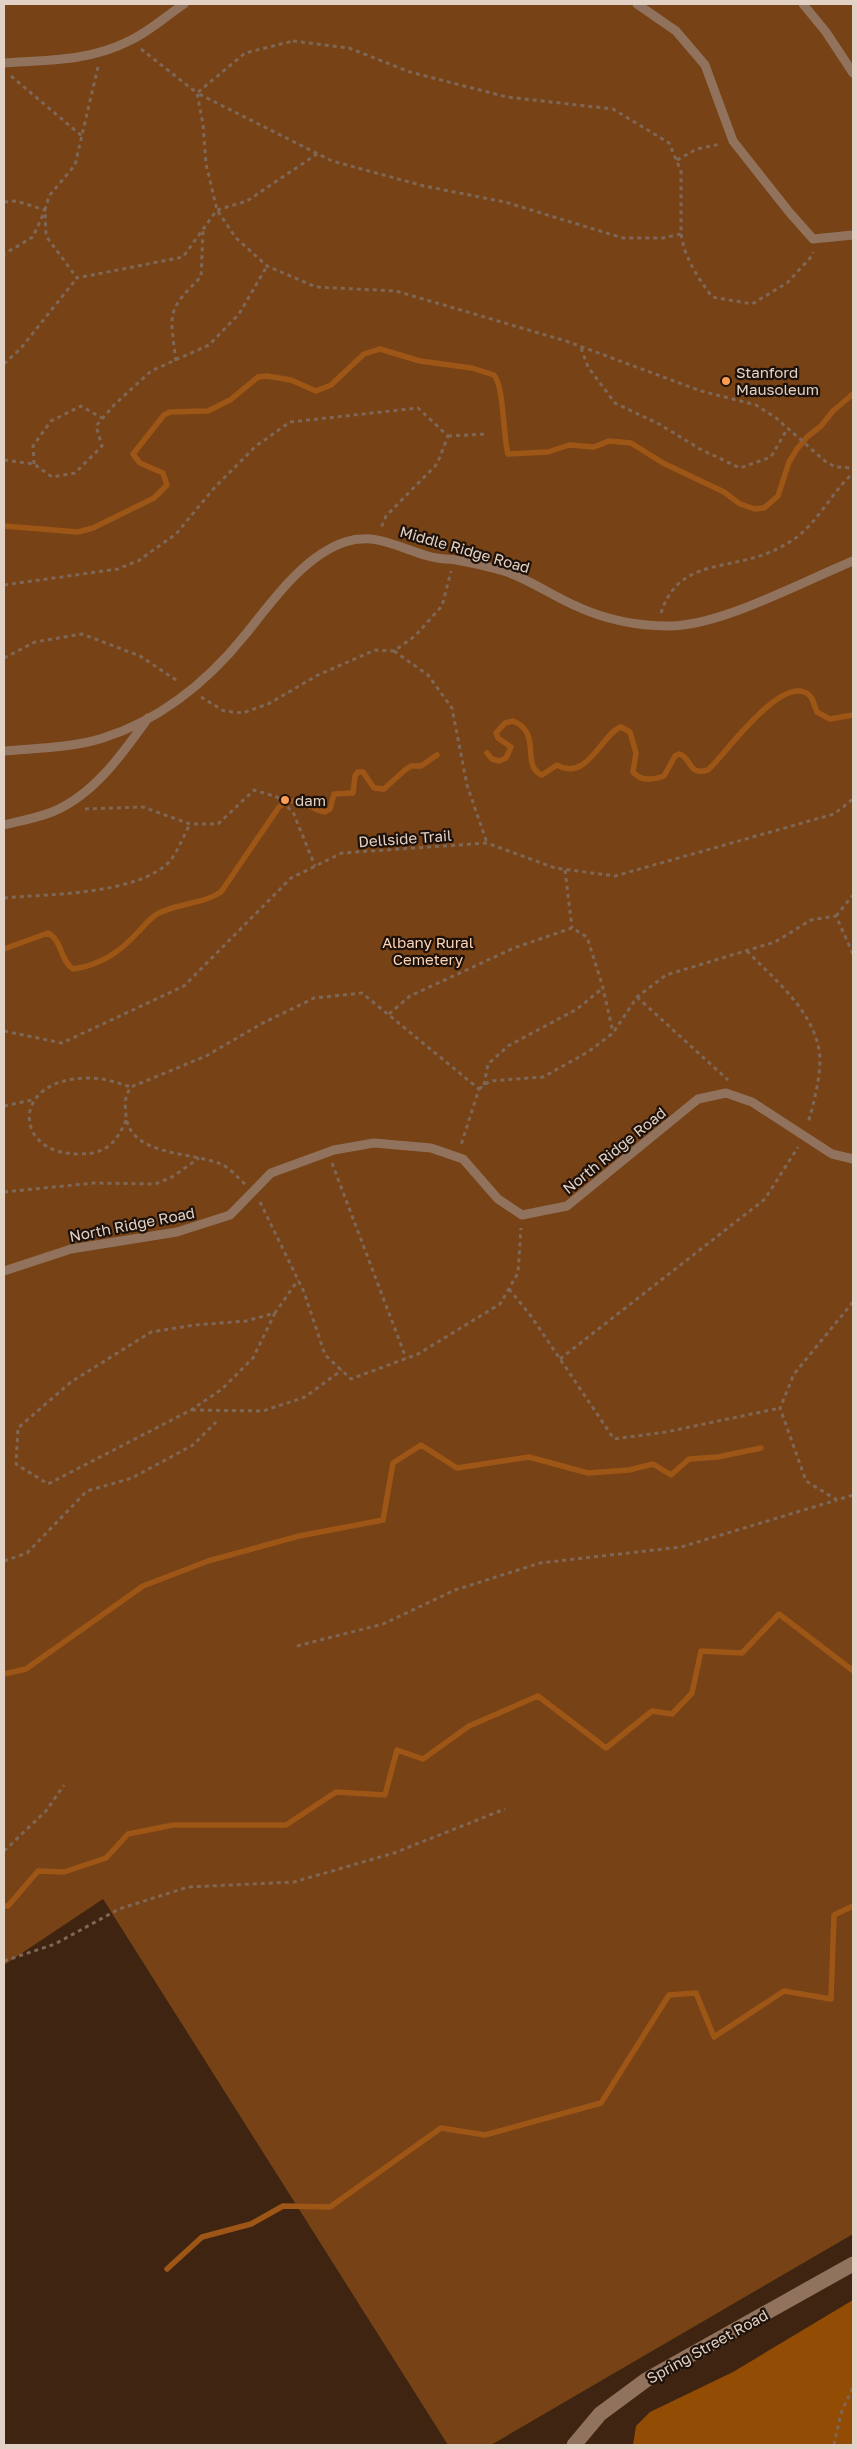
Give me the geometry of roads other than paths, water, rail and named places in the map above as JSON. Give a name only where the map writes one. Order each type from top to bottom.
[{"type":"street","name":"Spring Street Road","points":[[574,2445],[600,2414],[646,2380],[853,2264]]},
{"type":"lane","points":[[4,63],[64,59],[98,54],[131,41],[184,4]]},
{"type":"lane","points":[[637,4],[676,31],[705,65],[733,141],[790,213],[814,239],[853,235]]},
{"type":"lane","points":[[803,4],[826,32],[853,73]]},
{"type":"lane","name":"Middle Ridge Road","points":[[4,751],[68,745],[103,738],[148,718],[192,690],[218,667],[282,590],[306,567],[344,543],[376,538],[434,558],[455,560],[508,572],[597,614],[658,625],[686,624],[725,614],[853,561]]},
{"type":"lane","name":"Middle Ridge Road","points":[[4,825],[53,812],[81,794],[119,758],[148,718]]},
{"type":"lane","name":"North Ridge Road","points":[[4,1271],[71,1249],[177,1232],[230,1216],[271,1173],[328,1152],[374,1143],[431,1148],[463,1159],[498,1199],[522,1216],[567,1206],[698,1099],[726,1093],[752,1102],[832,1154],[853,1159]]},
{"type":"waterway","points":[[4,526],[78,532],[93,528],[154,498],[167,485],[163,473],[140,463],[133,454],[164,415],[170,412],[208,411],[230,400],[258,377],[267,376],[291,380],[316,391],[331,385],[364,354],[380,349],[420,361],[472,368],[494,375],[502,400],[508,454],[548,452],[569,445],[594,447],[609,441],[631,443],[663,463],[724,492],[740,504],[755,509],[764,508],[778,496],[789,462],[797,449],[807,437],[821,426],[833,411],[853,394]]},
{"type":"waterway","points":[[487,753],[492,759],[499,761],[506,758],[511,747],[498,738],[496,733],[505,723],[513,721],[522,726],[527,733],[530,741],[532,764],[536,771],[542,775],[557,765],[568,769],[586,762],[614,731],[621,727],[630,732],[636,753],[633,772],[643,779],[651,779],[664,776],[675,756],[679,754],[696,770],[708,770],[754,719],[769,705],[784,695],[798,691],[809,695],[817,712],[830,719],[853,715]]},
{"type":"waterway","points":[[4,949],[48,933],[56,940],[66,961],[73,969],[101,961],[125,945],[159,913],[207,899],[221,892],[279,807],[285,803],[291,801],[302,802],[325,812],[330,809],[334,794],[353,793],[355,776],[358,772],[363,772],[374,788],[384,789],[411,766],[421,766],[437,755]]},
{"type":"waterway","points":[[4,1674],[26,1669],[143,1586],[208,1561],[299,1536],[383,1520],[393,1463],[421,1445],[457,1468],[529,1457],[588,1473],[629,1470],[653,1464],[671,1475],[689,1459],[718,1457],[761,1448]]},
{"type":"waterway","points":[[4,1906],[8,1906],[38,1871],[64,1872],[106,1858],[128,1834],[173,1825],[286,1825],[336,1792],[385,1795],[397,1750],[423,1759],[469,1726],[538,1696],[606,1748],[652,1711],[672,1714],[692,1693],[701,1651],[742,1653],[779,1614],[852,1670],[853,1668]]},
{"type":"waterway","points":[[167,2269],[202,2237],[251,2224],[283,2206],[330,2207],[441,2128],[485,2135],[601,2103],[669,1995],[696,1993],[714,2037],[784,1991],[831,1999],[834,1915],[853,1906]]},
{"type":"place","name":"Stanford Mausoleum","points":[[726,381]]},
{"type":"place","name":"dam","points":[[285,800]]},
{"type":"park label","name":"Albany Rural Cemetery","points":[[428,950]]}]
